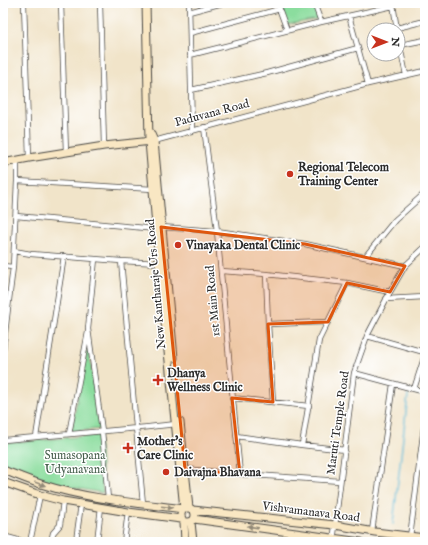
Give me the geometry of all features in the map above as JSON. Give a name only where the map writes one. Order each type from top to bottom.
[{"type":"main road","name":"New Kantharaje Urs Road","points":[[146,3],[149,130],[189,509]]},
{"type":"main road","name":"Paduvana Road","points":[[3,163],[104,146],[151,141]]},
{"type":"main road","name":"New Kantharaje Urs Road","points":[[151,141],[153,189],[159,228],[159,262],[176,424],[189,509]]},
{"type":"main road","name":"Vishvamanava Road","points":[[3,470],[44,485],[108,500],[335,525],[425,538]]},
{"type":"main road","name":"Vishvamanava Road","points":[[3,482],[40,496],[128,512],[333,540],[361,542]]},
{"type":"main road","points":[[185,542],[188,520],[195,515],[189,509],[181,512],[188,520],[193,542]]},
{"type":"street","points":[[24,3],[28,158]]},
{"type":"street","points":[[61,3],[66,153]]},
{"type":"street","points":[[100,3],[104,146]]},
{"type":"street","points":[[189,3],[192,130]]},
{"type":"street","points":[[189,12],[223,3]]},
{"type":"street","points":[[277,3],[288,30]]},
{"type":"street","points":[[314,3],[321,22]]},
{"type":"street","points":[[190,55],[393,5],[396,22]]},
{"type":"street","points":[[190,33],[280,9]]},
{"type":"street","points":[[349,16],[368,84]]},
{"type":"street","points":[[406,26],[425,21]]},
{"type":"street","points":[[406,44],[425,40]]},
{"type":"street","points":[[191,90],[267,73],[358,48]]},
{"type":"street","points":[[403,62],[406,75]]},
{"type":"street","name":"Paduvana Road","points":[[151,141],[368,84],[425,71]]},
{"type":"street","name":"1st Main Road","points":[[204,127],[217,231],[240,474]]},
{"type":"street","points":[[3,350],[14,267],[17,161]]},
{"type":"street","points":[[17,181],[153,189]]},
{"type":"street","points":[[365,257],[394,220],[425,193]]},
{"type":"street","points":[[16,216],[159,228],[217,231],[305,244],[405,266]]},
{"type":"street","name":"Maruti Temple Road","points":[[333,540],[354,373],[367,336],[386,299],[405,266],[425,247]]},
{"type":"street","points":[[14,251],[121,261],[159,262]]},
{"type":"street","points":[[36,437],[64,256]]},
{"type":"street","points":[[69,434],[88,329],[95,259]]},
{"type":"street","points":[[121,261],[143,504]]},
{"type":"street","points":[[3,266],[14,267]]},
{"type":"street","points":[[221,271],[266,274],[347,283],[390,292]]},
{"type":"street","points":[[266,274],[273,402]]},
{"type":"street","points":[[302,445],[319,340],[347,283]]},
{"type":"street","points":[[386,299],[425,297]]},
{"type":"street","points":[[268,324],[328,322]]},
{"type":"street","points":[[88,329],[102,432],[108,500]]},
{"type":"street","points":[[367,336],[424,352],[425,355],[414,389]]},
{"type":"street","points":[[354,373],[425,392]]},
{"type":"street","points":[[372,531],[392,384]]},
{"type":"street","points":[[232,398],[309,406]]},
{"type":"street","points":[[410,537],[425,419]]},
{"type":"street","points":[[3,440],[176,424]]},
{"type":"street","points":[[236,436],[345,450]]},
{"type":"street","points":[[185,469],[340,481]]},
{"type":"street","points":[[30,542],[40,496]]},
{"type":"street","points":[[51,542],[52,533],[60,525],[63,501]]},
{"type":"street","points":[[75,542],[81,504]]},
{"type":"street","points":[[97,542],[101,507]]},
{"type":"street","points":[[124,542],[128,512]]},
{"type":"street","points":[[3,536],[25,542]]},
{"type":"highlighted area","points":[[161,227],[305,244],[405,266],[390,292],[347,283],[328,322],[268,324],[273,402],[232,398],[240,474],[185,469]]},
{"type":"green space","points":[[278,3],[313,3],[319,19],[286,25]]},
{"type":"green space","points":[[88,343],[100,429],[71,432]]},
{"type":"green space","name":"Sumasopana Udyanavana","points":[[99,435],[103,493],[46,483],[3,467],[3,443]]},
{"type":"waterway","points":[[393,524],[408,395]]},
{"type":"place","name":"Regional Telecom Training Center","points":[[290,174]]},
{"type":"place","name":"Vinayaka Dental Clinic","points":[[178,245]]},
{"type":"place","name":"Dhanya Wellness Clinic","points":[[158,380]]},
{"type":"place","name":"Mother's Care Clinic","points":[[128,448]]},
{"type":"place","name":"Daivajna Bhavana","points":[[166,472]]}]
